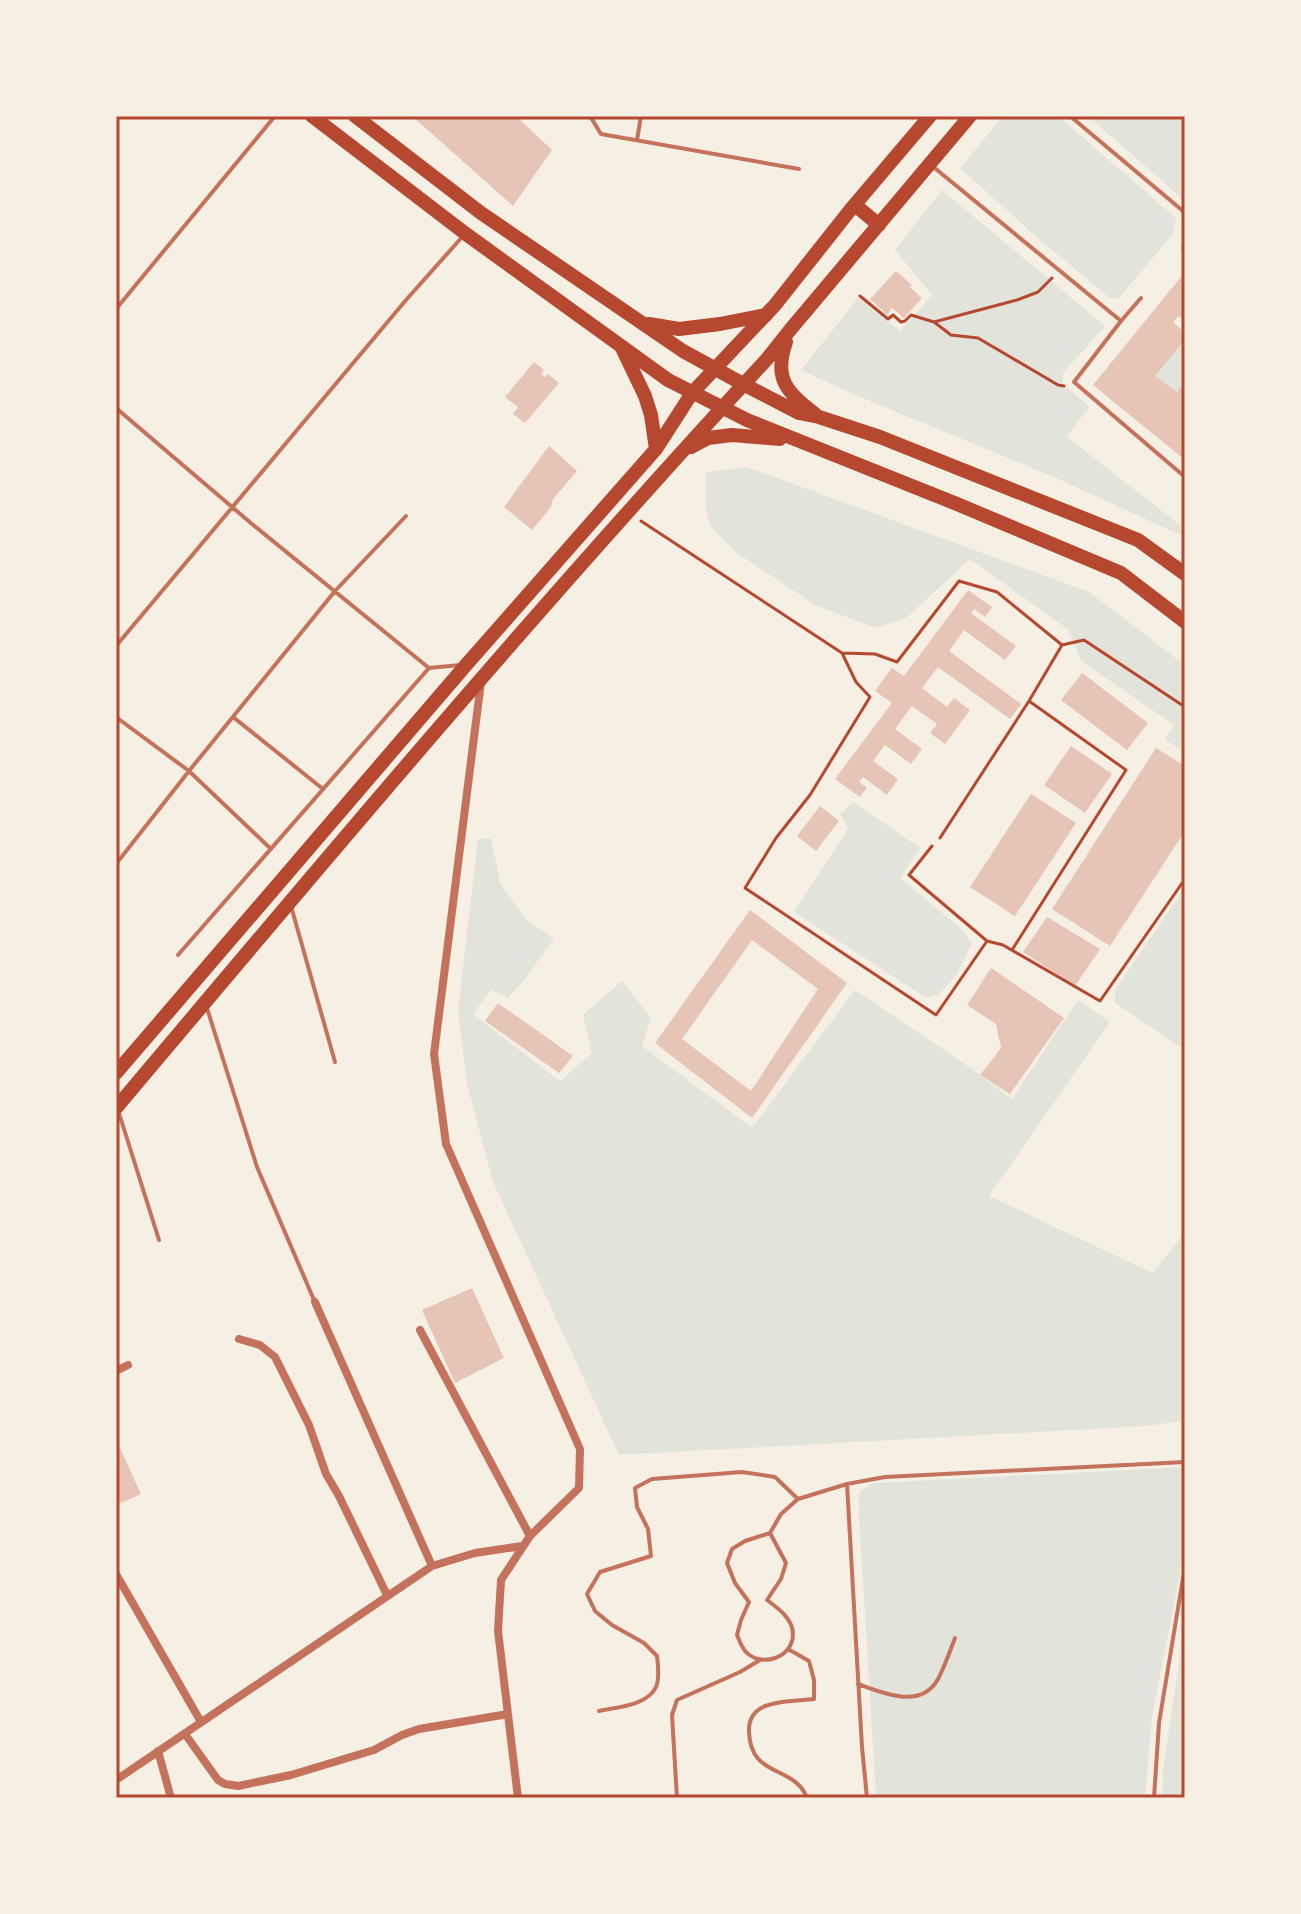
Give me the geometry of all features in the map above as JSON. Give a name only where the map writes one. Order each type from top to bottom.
[{"type":"main road","points":[[312,116],[466,234],[668,380],[747,420],[1121,573],[1183,617]]},
{"type":"main road","points":[[355,116],[481,213],[683,351],[757,392],[799,413],[880,437],[1138,540],[1185,574]]},
{"type":"main road","points":[[116,1073],[656,449],[692,393],[766,315],[930,116]]},
{"type":"main road","points":[[116,1108],[482,676],[767,359],[970,116]]},
{"type":"main road","points":[[855,205],[879,225]]},
{"type":"main road","points":[[641,322],[679,329],[766,315]]},
{"type":"main road","points":[[790,330],[780,359],[784,380],[793,397],[819,417]]},
{"type":"main road","points":[[621,346],[645,396],[656,449]]},
{"type":"main road","points":[[681,452],[708,438],[732,435],[804,443]]},
{"type":"main road","points":[[466,665],[482,676]]},
{"type":"main road","points":[[116,1080],[131,1091]]},
{"type":"street","points":[[482,676],[434,1054],[446,1144],[580,1449],[579,1488],[530,1536],[501,1580],[498,1631],[518,1798]]},
{"type":"street","points":[[315,1302],[432,1566]]},
{"type":"street","points":[[420,1330],[530,1536]]},
{"type":"street","points":[[239,1339],[260,1345],[275,1357],[309,1425],[326,1474],[387,1595]]},
{"type":"street","points":[[116,1371],[128,1365]]},
{"type":"street","points":[[116,1780],[432,1566],[475,1553],[522,1546]]},
{"type":"street","points":[[116,1574],[201,1722]]},
{"type":"street","points":[[185,1734],[218,1780],[238,1786],[356,1756],[419,1729],[508,1714]]},
{"type":"street","points":[[158,1751],[171,1798]]},
{"type":"lane","points":[[116,309],[275,116]]},
{"type":"lane","points":[[590,116],[601,134],[799,169]]},
{"type":"lane","points":[[637,140],[641,116]]},
{"type":"lane","points":[[1070,116],[1183,211],[1185,216]]},
{"type":"lane","points":[[930,164],[1121,321]]},
{"type":"lane","points":[[117,643],[406,300],[466,234]]},
{"type":"lane","points":[[1141,298],[1074,382],[1185,477]]},
{"type":"lane","points":[[116,408],[429,668],[466,665]]},
{"type":"lane","points":[[116,864],[335,591],[406,516]]},
{"type":"lane","points":[[178,955],[429,668]]},
{"type":"lane","points":[[116,717],[189,771],[271,849]]},
{"type":"lane","points":[[233,717],[323,789]]},
{"type":"lane","points":[[290,903],[335,1062]]},
{"type":"lane","points":[[205,1003],[257,1167],[315,1302]]},
{"type":"lane","points":[[116,1108],[159,1240]]},
{"type":"lane","points":[[760,1660],[745,1652],[737,1635],[749,1602],[735,1583],[727,1563],[732,1549],[770,1533],[781,1514],[798,1499],[847,1484],[885,1477],[1185,1462]]},
{"type":"lane","points":[[599,1711],[632,1705],[649,1696],[657,1686],[657,1656],[644,1643],[612,1625],[595,1611],[587,1594],[600,1572],[651,1556],[648,1529],[637,1507],[635,1488],[652,1479],[742,1472],[775,1477],[798,1499]]},
{"type":"lane","points":[[847,1484],[867,1798]]},
{"type":"lane","points":[[677,1798],[672,1715],[677,1700],[760,1660],[777,1659],[788,1649],[793,1635],[781,1611],[767,1600],[781,1579],[786,1563],[770,1533]]},
{"type":"lane","points":[[1154,1798],[1159,1723],[1185,1566]]},
{"type":"lane","points":[[858,1684],[890,1696],[918,1695],[932,1687],[938,1679],[955,1638]]},
{"type":"lane","points":[[788,1649],[809,1661],[814,1680],[814,1699],[759,1708],[749,1721],[749,1738],[755,1757],[773,1771],[794,1780],[807,1798]]},
{"type":"path","points":[[934,322],[1038,292],[1059,270]]},
{"type":"path","points":[[860,296],[888,319],[893,315],[901,322],[911,315],[934,322],[951,335],[978,338],[1058,385],[1070,386],[1074,382]]},
{"type":"path","points":[[628,512],[842,653],[856,682],[870,697],[810,795],[776,838],[745,888],[936,1015],[987,941]]},
{"type":"path","points":[[842,653],[875,654],[897,662],[959,581],[997,592],[1062,645]]},
{"type":"path","points":[[940,838],[1062,645],[1084,640],[1185,707]]},
{"type":"path","points":[[1012,950],[1126,770],[1029,701]]},
{"type":"path","points":[[932,846],[909,875],[987,941],[1003,945],[1100,1001],[1185,879]]},
{"type":"shaded area","points":[[1003,116],[1058,116],[1176,218],[1173,234],[1118,299],[1110,298],[1041,241],[960,168]]},
{"type":"shaded area","points":[[1088,116],[1185,116],[1185,203],[1177,194]]},
{"type":"shaded area","points":[[942,190],[1105,326],[1063,373],[1063,383],[1089,407],[1067,437],[1185,529],[1185,537],[1056,478],[801,370],[858,298],[900,331],[932,295],[895,250]]},
{"type":"shaded area","points":[[1185,340],[1185,382],[1177,392],[1155,376]]},
{"type":"shaded area","points":[[747,467],[1089,592],[1185,665],[1185,753],[1165,739],[1174,725],[1081,661],[1069,630],[970,559],[906,618],[876,628],[817,606],[737,553],[710,526],[706,510],[706,472]]},
{"type":"shaded area","points":[[853,802],[920,848],[900,878],[958,926],[972,943],[956,976],[938,995],[926,998],[794,912],[848,829],[840,814]]},
{"type":"shaded area","points":[[491,838],[500,883],[526,920],[554,938],[508,998],[491,990],[473,1014],[560,1081],[592,1053],[583,1015],[622,981],[651,1018],[642,1046],[752,1128],[855,990],[1012,1099],[1078,1000],[1110,1022],[989,1196],[1153,1273],[1185,1228],[1185,1414],[1181,1421],[1147,1426],[619,1455],[493,1182],[467,1084],[458,1010],[478,839]]},
{"type":"shaded area","points":[[1185,887],[1185,1050],[1115,1003],[1115,990]]},
{"type":"shaded area","points":[[1185,1467],[1185,1547],[1152,1717],[1145,1798],[876,1798],[858,1498],[861,1491],[872,1483]]},
{"type":"shaded area","points":[[1185,1621],[1185,1798],[1162,1798],[1163,1771]]},
{"type":"building","points":[[412,116],[516,116],[552,150],[513,206]]},
{"type":"building","points":[[896,271],[922,298],[904,318],[892,308],[887,315],[870,299]]},
{"type":"building","points":[[1185,272],[1185,321],[1179,316],[1173,322],[1185,333],[1185,340],[1155,376],[1177,392],[1185,382],[1185,460],[1093,385]]},
{"type":"building","points":[[534,362],[544,370],[541,374],[545,377],[548,374],[559,383],[525,423],[513,414],[518,407],[505,397]]},
{"type":"building","points":[[549,446],[577,471],[532,530],[504,507]]},
{"type":"building","points":[[968,590],[992,607],[985,617],[974,609],[971,613],[1016,646],[1005,660],[964,630],[949,651],[1021,704],[1010,719],[938,667],[922,688],[947,707],[954,698],[970,710],[945,744],[930,733],[937,724],[912,706],[895,729],[922,749],[911,764],[885,745],[873,761],[898,779],[887,795],[863,777],[859,782],[867,788],[860,797],[835,779],[892,703],[875,691],[892,668],[904,676]]},
{"type":"building","points":[[1082,673],[1148,723],[1127,750],[1061,700]]},
{"type":"building","points":[[1071,746],[1112,774],[1085,813],[1044,785]]},
{"type":"building","points":[[1156,748],[1185,766],[1185,831],[1110,946],[1052,909]]},
{"type":"building","points":[[1031,794],[1076,823],[1015,916],[970,887]]},
{"type":"building","points":[[820,806],[839,821],[816,851],[797,836]]},
{"type":"building","points":[[750,910],[847,983],[752,1118],[655,1043]],"holes":[[[752,940],[818,989],[751,1091],[682,1039]]]},
{"type":"building","points":[[1047,917],[1100,949],[1075,986],[1023,952]]},
{"type":"building","points":[[991,968],[1064,1018],[1010,1094],[980,1075],[1001,1048],[996,1024],[967,1005]]},
{"type":"building","points":[[498,1003],[573,1056],[559,1073],[485,1021]]},
{"type":"building","points":[[472,1288],[504,1358],[455,1383],[422,1310]]},
{"type":"building","points":[[116,1439],[141,1494],[121,1503],[116,1494]]}]
